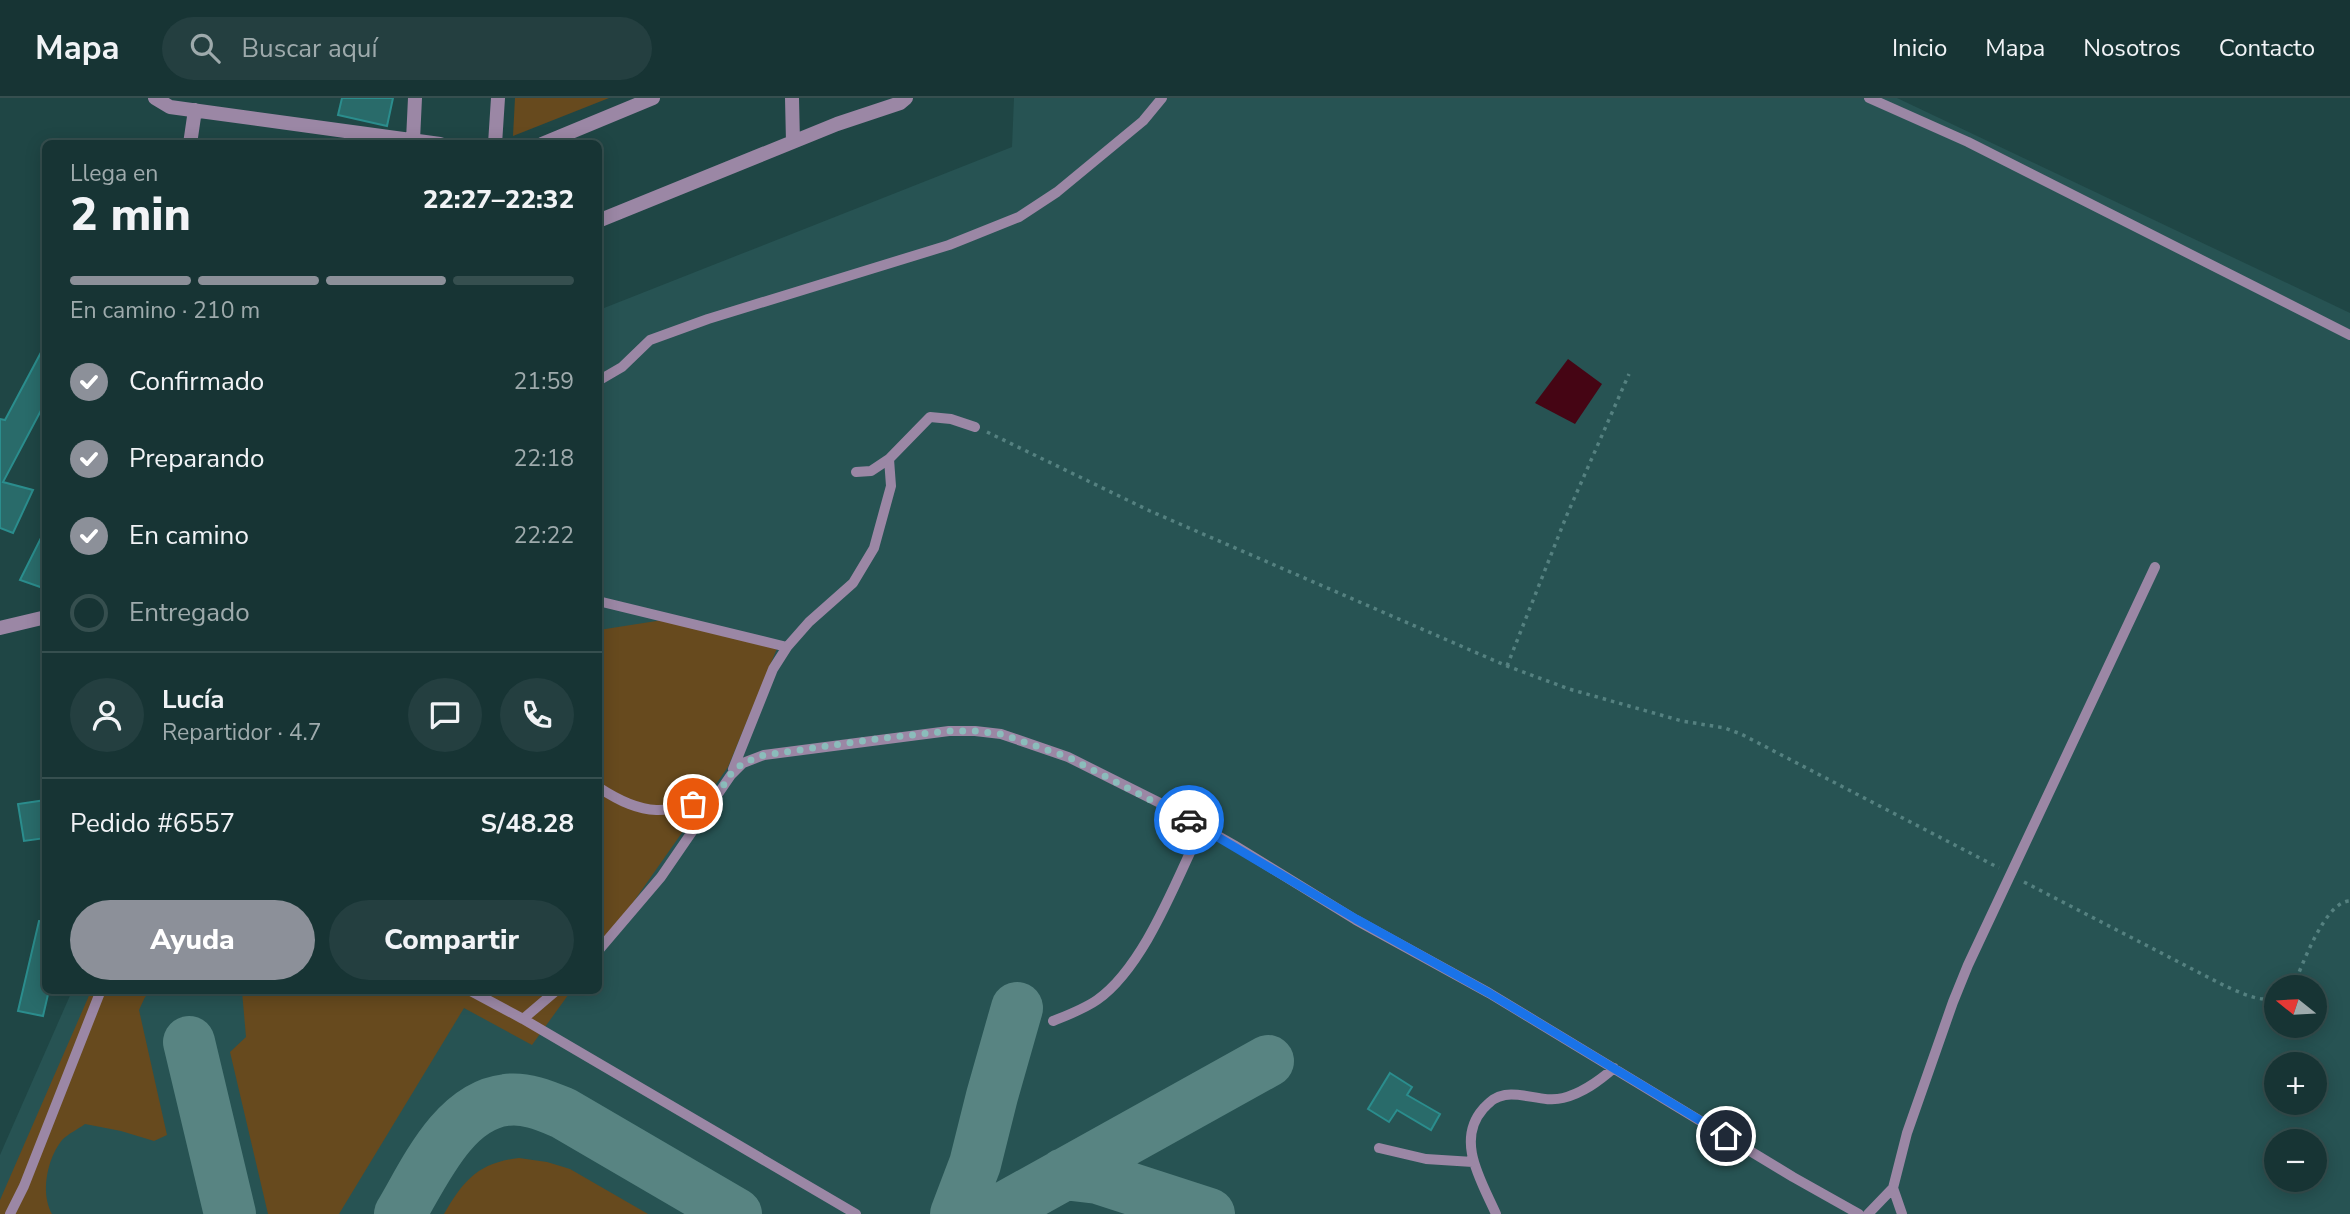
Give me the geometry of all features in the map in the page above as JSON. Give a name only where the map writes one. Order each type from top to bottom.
[{"type":"street","points":[[155,98],[170,107],[413,140],[415,98]]},
{"type":"street","points":[[495,140],[498,98]]},
{"type":"street","points":[[551,140],[653,98]]},
{"type":"street","points":[[792,98],[793,142]]},
{"type":"street","points":[[602,219],[836,124],[900,103],[906,98]]},
{"type":"street","points":[[190,140],[194,110]]},
{"type":"street","points":[[0,628],[42,618]]},
{"type":"lane","points":[[602,379],[622,367],[650,340],[708,319],[949,246],[1019,217],[1057,192],[1143,121],[1162,98]]},
{"type":"lane","points":[[1869,98],[1968,142],[2350,335]]},
{"type":"lane","points":[[856,472],[871,471],[889,459],[930,417],[951,419],[975,427]]},
{"type":"lane","points":[[602,946],[661,877],[730,775],[773,669],[787,647],[809,622],[853,583],[874,548],[891,486],[889,459]]},
{"type":"lane","points":[[1868,1214],[1893,1188],[1907,1133],[1952,1002],[2155,566]]},
{"type":"lane","points":[[602,602],[787,647]]},
{"type":"lane","points":[[730,775],[743,763],[764,755],[949,731],[1001,734],[1068,757],[1202,827],[1356,919],[1489,993],[1859,1214]]},
{"type":"lane","points":[[602,790],[622,803],[647,810],[672,809],[718,794]]},
{"type":"lane","points":[[1053,1021],[1096,1000],[1112,987],[1130,966],[1146,940],[1202,827]]},
{"type":"lane","points":[[13,1212],[99,994]]},
{"type":"lane","points":[[476,994],[856,1214]]},
{"type":"lane","points":[[523,1019],[552,994]]},
{"type":"lane","points":[[1496,1214],[1473,1162],[1470,1138],[1477,1117],[1493,1098],[1507,1094],[1551,1100],[1564,1098],[1592,1086],[1614,1068]]},
{"type":"lane","points":[[1379,1148],[1426,1159],[1473,1162]]},
{"type":"lane","points":[[1893,1188],[1902,1214]]},
{"type":"path","points":[[1507,666],[1566,517],[1629,374]]},
{"type":"path","points":[[975,427],[1150,511],[1507,666],[1582,692],[1682,721],[1733,731],[2225,986],[2252,997],[2264,998]]},
{"type":"path","points":[[2299,975],[2329,912],[2344,901],[2350,901]]},
{"type":"shaded area","points":[[515,98],[609,98],[513,136]]},
{"type":"shaded area","points":[[1014,98],[1897,98],[2350,313],[2350,1214],[0,1214],[0,1155],[71,994],[602,994],[602,309],[1012,147]]},
{"type":"shaded area","points":[[1568,359],[1602,384],[1575,424],[1535,403]]},
{"type":"shaded area","points":[[669,619],[778,646],[728,767],[602,947],[602,630]]},
{"type":"shaded area","points":[[90,994],[148,994],[139,1010],[167,1135],[154,1141],[85,1124],[62,1140],[52,1157],[46,1196],[52,1214],[0,1214],[0,1200]]},
{"type":"shaded area","points":[[242,994],[569,994],[532,1045],[464,1008],[339,1214],[268,1214],[230,1052],[246,1037]]},
{"type":"shaded area","points":[[519,1158],[570,1169],[648,1214],[444,1214],[458,1192],[474,1175],[493,1164]]},
{"type":"building","points":[[342,98],[393,98],[387,126],[338,115]]},
{"type":"building","points":[[42,351],[42,409],[3,482],[33,490],[13,533],[0,528],[0,419],[5,420]]},
{"type":"building","points":[[42,536],[42,588],[20,580]]},
{"type":"building","points":[[42,801],[42,839],[24,841],[18,804]]},
{"type":"building","points":[[39,921],[42,921],[42,994],[48,994],[43,1016],[18,1011]]},
{"type":"building","points":[[1390,1073],[1412,1087],[1407,1095],[1440,1114],[1431,1130],[1397,1110],[1389,1122],[1368,1109]]},
{"type":"taxiway","points":[[956,1214],[975,1164],[1017,1008]]},
{"type":"taxiway","points":[[189,1042],[230,1214]]},
{"type":"taxiway","points":[[993,1214],[1268,1061]]},
{"type":"taxiway","points":[[400,1214],[430,1162],[455,1128],[487,1105],[513,1099],[563,1113],[736,1214]]},
{"type":"taxiway","points":[[1064,1174],[1098,1178],[1209,1214]]},
{"type":"way so far","points":[[693,804],[718,794],[730,775],[743,763],[764,755],[884,738],[975,731],[1001,734],[1068,757],[1189,820]]},
{"type":"route","points":[[1189,820],[1356,919],[1489,993],[1726,1136]]}]
